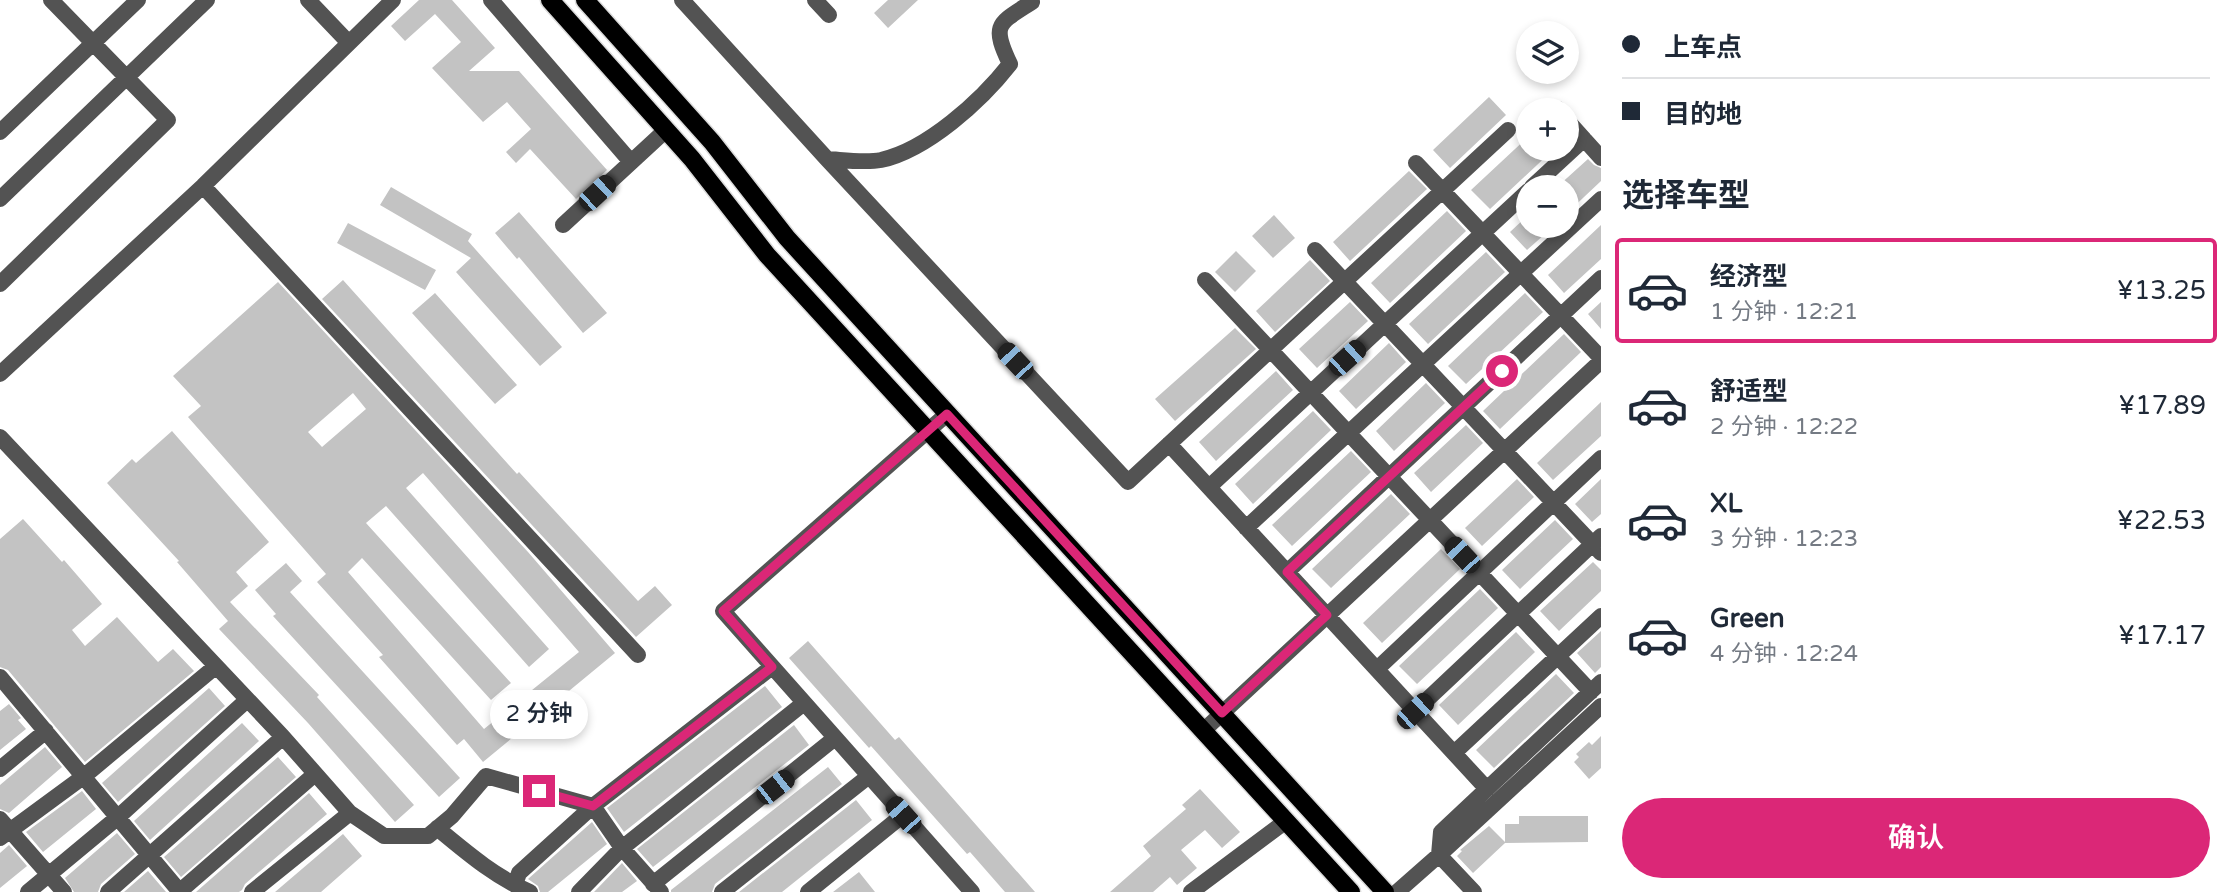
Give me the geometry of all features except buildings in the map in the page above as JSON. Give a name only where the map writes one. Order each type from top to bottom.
[{"type":"main road","points":[[550,0],[692,159],[767,255],[1351,892]]},
{"type":"main road","points":[[593,3],[712,142],[787,238],[1385,892]]},
{"type":"street","points":[[0,284],[168,120],[51,0]]},
{"type":"street","points":[[0,132],[138,0]]},
{"type":"street","points":[[0,199],[207,0]]},
{"type":"street","points":[[308,0],[349,43]]},
{"type":"street","points":[[0,374],[203,186],[393,0]]},
{"type":"street","points":[[491,0],[631,162]]},
{"type":"street","points":[[682,0],[1128,482],[1508,130]]},
{"type":"street","points":[[815,0],[829,15]]},
{"type":"street","points":[[827,159],[880,160],[921,145],[992,88],[1010,64],[1000,44],[999,29],[1005,19],[1032,2]]},
{"type":"street","points":[[563,225],[666,130]]},
{"type":"street","points":[[1579,133],[1601,158]]},
{"type":"street","points":[[1545,175],[1584,139]]},
{"type":"street","points":[[1203,731],[1601,360],[1416,163]]},
{"type":"street","points":[[203,186],[638,655]]},
{"type":"street","points":[[1247,528],[1601,200]]},
{"type":"street","points":[[1209,487],[1516,202]]},
{"type":"street","points":[[1315,250],[1503,452],[1598,545],[1415,711]]},
{"type":"street","points":[[1287,572],[1601,278]]},
{"type":"street","points":[[1205,280],[1558,656],[1596,687],[1441,832],[1439,855],[1474,892]]},
{"type":"street","points":[[947,414],[723,611],[972,892]]},
{"type":"street","points":[[0,437],[283,737],[350,813],[384,836],[428,836],[452,816],[486,776],[593,806],[622,849],[657,888],[835,738]]},
{"type":"street","points":[[1169,444],[1487,789]]},
{"type":"street","points":[[1377,669],[1601,458]]},
{"type":"street","points":[[1454,753],[1601,616]]},
{"type":"street","points":[[64,892],[3,829],[83,777],[215,667]]},
{"type":"street","points":[[522,889],[519,873],[593,806],[772,667]]},
{"type":"street","points":[[3,688],[46,732],[180,892],[314,774]]},
{"type":"street","points":[[28,892],[117,818],[247,700]]},
{"type":"street","points":[[579,892],[622,849],[804,703]]},
{"type":"street","points":[[1397,892],[1601,706]]},
{"type":"street","points":[[0,769],[46,732]]},
{"type":"street","points":[[108,892],[283,737]]},
{"type":"street","points":[[722,892],[869,776]]},
{"type":"street","points":[[252,892],[350,813]]},
{"type":"street","points":[[808,892],[903,815]]},
{"type":"street","points":[[1191,892],[1286,821]]},
{"type":"street","points":[[437,828],[471,856],[522,889]]},
{"type":"route","points":[[539,791],[593,806],[772,667],[723,611],[947,414],[1222,713],[1327,615],[1287,572],[1502,371]]}]
